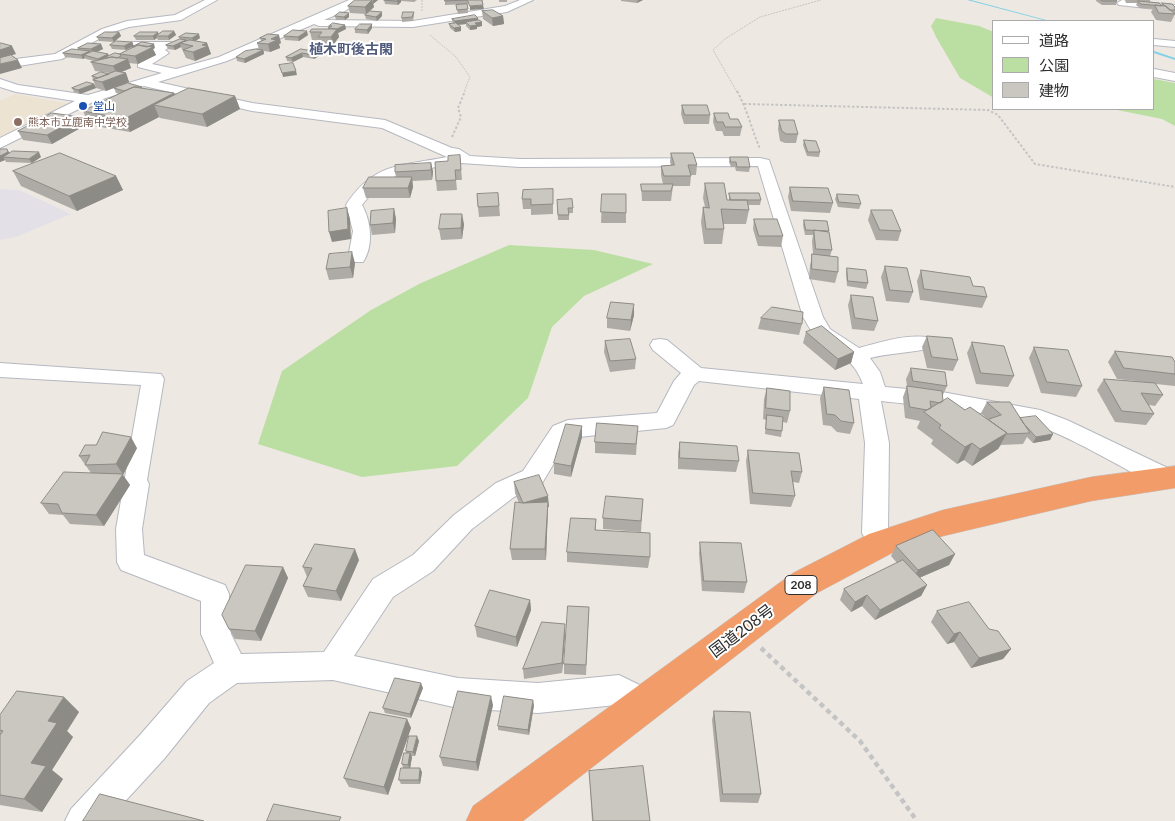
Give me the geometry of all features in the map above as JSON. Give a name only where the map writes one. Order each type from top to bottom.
[{"type":"highway","name":"国道208号","points":[[488,821],[805,582],[881,543],[943,523],[1091,489],[1170,478]]},
{"type":"street","points":[[0,65],[58,57],[106,31],[127,24],[176,18],[212,0]]},
{"type":"street","points":[[0,144],[88,99],[236,54],[311,23],[356,0]]},
{"type":"street","points":[[311,23],[421,23],[507,9],[528,0]]},
{"type":"street","points":[[1167,0],[1175,1]]},
{"type":"street","points":[[1120,2],[1175,8]]},
{"type":"street","points":[[1120,2],[1133,16]]},
{"type":"street","points":[[1155,40],[1175,44]]},
{"type":"street","points":[[136,44],[167,44],[155,52],[163,53],[142,65],[176,72]]},
{"type":"street","points":[[1155,73],[1175,77]]},
{"type":"street","points":[[141,82],[252,107],[385,124],[468,160],[492,162],[764,163],[813,317],[823,333],[856,355],[869,372],[873,393],[877,443],[875,533],[881,543]]},
{"type":"street","points":[[0,83],[16,88],[88,99]]},
{"type":"street","points":[[357,258],[361,230],[359,212],[354,205],[359,195],[384,174],[455,160],[451,151]]},
{"type":"street","points":[[856,355],[892,346],[924,343]]},
{"type":"street","points":[[660,345],[694,374],[942,400],[1032,416],[1059,426],[1170,478]]},
{"type":"street","points":[[0,370],[153,379],[135,481],[137,484],[129,529],[131,562],[215,594],[216,634],[232,669]]},
{"type":"street","points":[[333,666],[338,654],[383,588],[423,563],[463,522],[505,490],[532,478],[561,432],[568,428],[658,422],[665,419],[684,382],[694,374]]},
{"type":"street","points":[[83,821],[152,747],[198,692],[232,669],[333,666],[458,693],[538,698],[619,690],[645,704]]},
{"type":"path","points":[[760,162],[764,160],[745,113],[744,104],[713,50],[725,39],[760,17],[821,0]]},
{"type":"path","points":[[421,23],[432,38],[466,68],[470,77],[458,108],[461,117],[451,151]]},
{"type":"path","points":[[744,104],[988,110],[998,115],[1035,164],[1175,187]]},
{"type":"path","points":[[742,630],[860,741],[917,821]]},
{"type":"shaded area","name":"熊本市立鹿南中学校","points":[[15,94],[71,104],[0,140],[0,101]]},
{"type":"shaded area","points":[[0,189],[19,190],[71,214],[16,237],[0,240]]},
{"type":"green space","points":[[936,18],[979,26],[992,31],[992,97],[960,78],[931,26]]},
{"type":"green space","points":[[1155,79],[1175,83],[1175,126],[1162,119],[1117,110],[1155,110]]},
{"type":"green space","points":[[509,245],[594,250],[653,264],[584,296],[552,327],[528,398],[457,466],[362,477],[258,444],[282,371],[371,310],[421,283]]},
{"type":"building","points":[[355,0],[372,0],[365,7],[348,6]]},
{"type":"building","points":[[468,0],[482,0],[483,5],[470,6]]},
{"type":"building","points":[[1138,1],[1159,3],[1162,6],[1141,4]]},
{"type":"building","points":[[1162,3],[1172,4],[1175,10],[1170,10]]},
{"type":"building","points":[[467,4],[468,9],[457,10],[456,5]]},
{"type":"building","points":[[1155,5],[1166,6],[1175,14],[1159,13]]},
{"type":"building","points":[[493,10],[503,16],[492,18],[482,11]]},
{"type":"building","points":[[370,11],[382,12],[376,17],[365,15]]},
{"type":"building","points":[[340,12],[349,13],[344,17],[335,16]]},
{"type":"building","points":[[403,12],[414,12],[412,17],[402,18]]},
{"type":"building","points":[[475,15],[478,18],[455,21],[452,19]]},
{"type":"building","points":[[479,20],[482,22],[475,23],[477,25],[470,26],[466,22]]},
{"type":"building","points":[[333,23],[345,25],[337,29],[328,28]]},
{"type":"building","points":[[456,23],[461,27],[454,28],[449,24]]},
{"type":"building","points":[[360,24],[372,24],[367,30],[355,29]]},
{"type":"building","points":[[312,29],[337,29],[331,37],[318,37],[322,32],[310,32]]},
{"type":"building","points":[[293,30],[307,31],[298,37],[284,36]]},
{"type":"building","points":[[163,31],[174,31],[168,36],[156,36]]},
{"type":"building","points":[[105,32],[119,32],[112,38],[97,37]]},
{"type":"building","points":[[140,32],[158,32],[153,36],[134,36]]},
{"type":"building","points":[[186,33],[199,34],[192,38],[179,37]]},
{"type":"building","points":[[268,34],[279,35],[271,39],[277,40],[268,44],[257,43],[266,39],[260,38]]},
{"type":"building","points":[[180,39],[186,40],[173,46],[166,45]]},
{"type":"building","points":[[190,40],[207,43],[202,45],[208,46],[193,52],[183,50],[193,46],[180,43]]},
{"type":"building","points":[[116,41],[132,42],[124,46],[110,45]]},
{"type":"building","points":[[142,42],[154,44],[147,47],[138,45],[132,47]]},
{"type":"building","points":[[1,43],[12,46],[0,50]]},
{"type":"building","points":[[88,43],[101,44],[91,49],[78,48]]},
{"type":"building","points":[[138,45],[153,47],[135,56],[120,54]]},
{"type":"building","points":[[72,49],[90,51],[81,55],[63,53]]},
{"type":"building","points":[[301,49],[318,52],[313,55],[302,53],[291,58],[286,57]]},
{"type":"building","points":[[263,50],[244,59],[236,57],[245,51]]},
{"type":"building","points":[[93,51],[108,54],[98,59],[84,55]]},
{"type":"building","points":[[115,53],[121,56],[117,58],[104,58]]},
{"type":"building","points":[[11,55],[18,60],[0,64],[0,58]]},
{"type":"building","points":[[112,57],[128,59],[113,66],[91,62]]},
{"type":"building","points":[[293,63],[296,71],[282,73],[279,65]]},
{"type":"building","points":[[116,71],[126,73],[102,82],[93,80]]},
{"type":"building","points":[[101,72],[109,74],[98,78],[92,76]]},
{"type":"building","points":[[87,82],[94,84],[78,90],[72,88]]},
{"type":"building","points":[[128,83],[142,87],[134,87],[124,91],[114,88]]},
{"type":"building","points":[[134,87],[174,93],[124,119],[83,111]]},
{"type":"building","points":[[189,88],[235,96],[202,114],[154,105]]},
{"type":"building","points":[[682,105],[707,105],[710,115],[685,115]]},
{"type":"building","points":[[52,113],[80,117],[47,135],[18,131]]},
{"type":"building","points":[[714,113],[728,113],[730,119],[738,119],[742,127],[725,127],[723,122],[717,122]]},
{"type":"building","points":[[779,120],[794,120],[798,134],[786,134],[782,131]]},
{"type":"building","points":[[804,140],[816,141],[820,152],[808,152]]},
{"type":"building","points":[[0,149],[7,149],[8,152],[0,156]]},
{"type":"building","points":[[13,151],[39,152],[29,159],[3,157]]},
{"type":"building","points":[[60,153],[116,176],[69,196],[13,171]]},
{"type":"building","points":[[671,153],[693,153],[697,165],[688,165],[691,176],[664,176],[661,166],[674,165]]},
{"type":"building","points":[[460,155],[461,170],[455,170],[456,180],[436,181],[435,162],[448,161],[448,156]]},
{"type":"building","points":[[730,157],[748,157],[750,167],[737,167],[736,162],[731,162]]},
{"type":"building","points":[[431,163],[431,170],[395,172],[395,165]]},
{"type":"building","points":[[369,177],[412,177],[408,188],[363,188]]},
{"type":"building","points":[[705,183],[724,183],[727,200],[747,200],[749,210],[721,209],[724,229],[706,229],[703,207],[709,208]]},
{"type":"building","points":[[641,184],[673,184],[671,191],[642,191]]},
{"type":"building","points":[[790,187],[828,188],[833,203],[793,201]]},
{"type":"building","points":[[553,189],[553,204],[531,205],[531,199],[522,199],[523,190]]},
{"type":"building","points":[[498,193],[499,206],[478,207],[477,194]]},
{"type":"building","points":[[729,193],[759,193],[761,200],[731,200]]},
{"type":"building","points":[[602,194],[626,194],[626,213],[601,212]]},
{"type":"building","points":[[837,194],[858,195],[861,204],[839,202]]},
{"type":"building","points":[[572,199],[573,208],[568,208],[569,215],[558,215],[557,200]]},
{"type":"building","points":[[347,208],[348,229],[329,232],[328,211]]},
{"type":"building","points":[[394,209],[393,223],[370,225],[371,211]]},
{"type":"building","points":[[871,210],[892,210],[901,231],[880,230]]},
{"type":"building","points":[[441,214],[462,214],[461,228],[439,229]]},
{"type":"building","points":[[754,219],[777,219],[783,236],[759,236]]},
{"type":"building","points":[[804,220],[827,221],[829,231],[806,230]]},
{"type":"building","points":[[814,230],[829,232],[832,250],[816,249]]},
{"type":"building","points":[[352,252],[350,267],[326,269],[329,254]]},
{"type":"building","points":[[812,254],[838,257],[838,272],[812,269]]},
{"type":"building","points":[[885,266],[907,268],[913,292],[890,290]]},
{"type":"building","points":[[847,268],[866,270],[868,283],[848,281]]},
{"type":"building","points":[[921,270],[970,277],[973,286],[984,287],[987,297],[924,289]]},
{"type":"building","points":[[851,295],[873,297],[878,321],[855,318]]},
{"type":"building","points":[[611,302],[634,304],[631,320],[607,318]]},
{"type":"building","points":[[772,307],[803,312],[802,324],[761,318]]},
{"type":"building","points":[[822,326],[854,352],[838,359],[806,332]]},
{"type":"building","points":[[927,336],[952,338],[958,360],[932,357]]},
{"type":"building","points":[[630,339],[636,359],[610,361],[605,341]]},
{"type":"building","points":[[972,342],[1004,346],[1014,376],[981,373]]},
{"type":"building","points":[[1034,347],[1068,350],[1082,386],[1047,382]]},
{"type":"building","points":[[1115,351],[1172,357],[1175,362],[1175,374],[1124,368]]},
{"type":"building","points":[[911,368],[945,372],[947,386],[913,381]]},
{"type":"building","points":[[1104,379],[1155,383],[1163,395],[1141,393],[1154,414],[1122,411]]},
{"type":"building","points":[[907,386],[942,391],[943,401],[940,403],[930,401],[931,408],[927,410],[910,407]]},
{"type":"building","points":[[824,387],[849,390],[854,423],[841,421],[835,415],[827,414]]},
{"type":"building","points":[[767,388],[790,391],[790,411],[766,408]]},
{"type":"building","points":[[948,398],[965,410],[970,407],[1007,433],[980,449],[972,443],[965,447],[939,428],[941,425],[924,412]]},
{"type":"building","points":[[987,402],[1010,402],[1030,433],[1007,434],[989,420],[1001,415]]},
{"type":"building","points":[[767,415],[783,417],[782,431],[766,429]]},
{"type":"building","points":[[1036,416],[1053,434],[1036,437],[1020,418]]},
{"type":"building","points":[[597,423],[638,426],[636,444],[595,442]]},
{"type":"building","points":[[566,424],[582,426],[571,466],[554,463]]},
{"type":"building","points":[[103,432],[131,437],[116,464],[85,465],[90,455],[79,456],[85,445],[96,445]]},
{"type":"building","points":[[680,442],[737,446],[739,461],[680,458]]},
{"type":"building","points":[[748,450],[799,453],[802,472],[791,471],[795,496],[753,493]]},
{"type":"building","points":[[64,472],[123,474],[96,515],[62,513],[58,504],[41,503]]},
{"type":"building","points":[[539,475],[548,496],[523,503],[514,482]]},
{"type":"building","points":[[606,496],[643,499],[641,521],[603,518]]},
{"type":"building","points":[[515,502],[548,502],[545,549],[510,549]]},
{"type":"building","points":[[571,518],[596,519],[595,530],[650,533],[650,557],[567,552]]},
{"type":"building","points":[[933,530],[955,554],[918,570],[896,546]]},
{"type":"building","points":[[700,542],[741,543],[747,582],[704,581]]},
{"type":"building","points":[[315,544],[355,549],[336,591],[303,586],[312,568],[303,567]]},
{"type":"building","points":[[903,560],[927,585],[880,610],[867,595],[855,602],[844,589]]},
{"type":"building","points":[[246,565],[283,567],[255,631],[229,629],[222,615]]},
{"type":"building","points":[[490,590],[530,600],[516,637],[475,626]]},
{"type":"building","points":[[969,602],[989,629],[998,631],[1011,649],[979,658],[960,632],[954,634],[937,611]]},
{"type":"building","points":[[568,606],[589,607],[586,665],[564,664]]},
{"type":"building","points":[[542,622],[565,624],[562,663],[523,669]]},
{"type":"building","points":[[395,678],[421,683],[410,714],[383,708]]},
{"type":"building","points":[[17,691],[64,697],[48,721],[57,723],[31,763],[46,766],[24,799],[0,795],[0,735],[3,731],[0,730],[0,715]]},
{"type":"building","points":[[458,691],[491,696],[476,762],[440,757]]},
{"type":"building","points":[[504,696],[533,700],[528,730],[498,726]]},
{"type":"building","points":[[714,711],[750,712],[761,794],[723,794]]},
{"type":"building","points":[[370,712],[407,719],[384,787],[344,778]]},
{"type":"building","points":[[409,736],[417,736],[413,752],[406,751]]},
{"type":"building","points":[[404,753],[410,753],[408,765],[402,764]]},
{"type":"building","points":[[643,766],[650,821],[593,821],[589,771]]},
{"type":"building","points":[[401,768],[420,768],[419,780],[399,780]]},
{"type":"building","points":[[100,794],[204,821],[83,821]]},
{"type":"building","points":[[274,804],[341,817],[339,821],[267,821]]},
{"type":"waterway","points":[[968,0],[1045,20]]},
{"type":"waterway","points":[[1155,52],[1175,59]]},
{"type":"place","name":"堂山","points":[[83,106]]},
{"type":"place","name":"熊本市立鹿南中学校","points":[[18,122]]},
{"type":"district","name":"植木町後古閑","points":[[351,49]]}]
